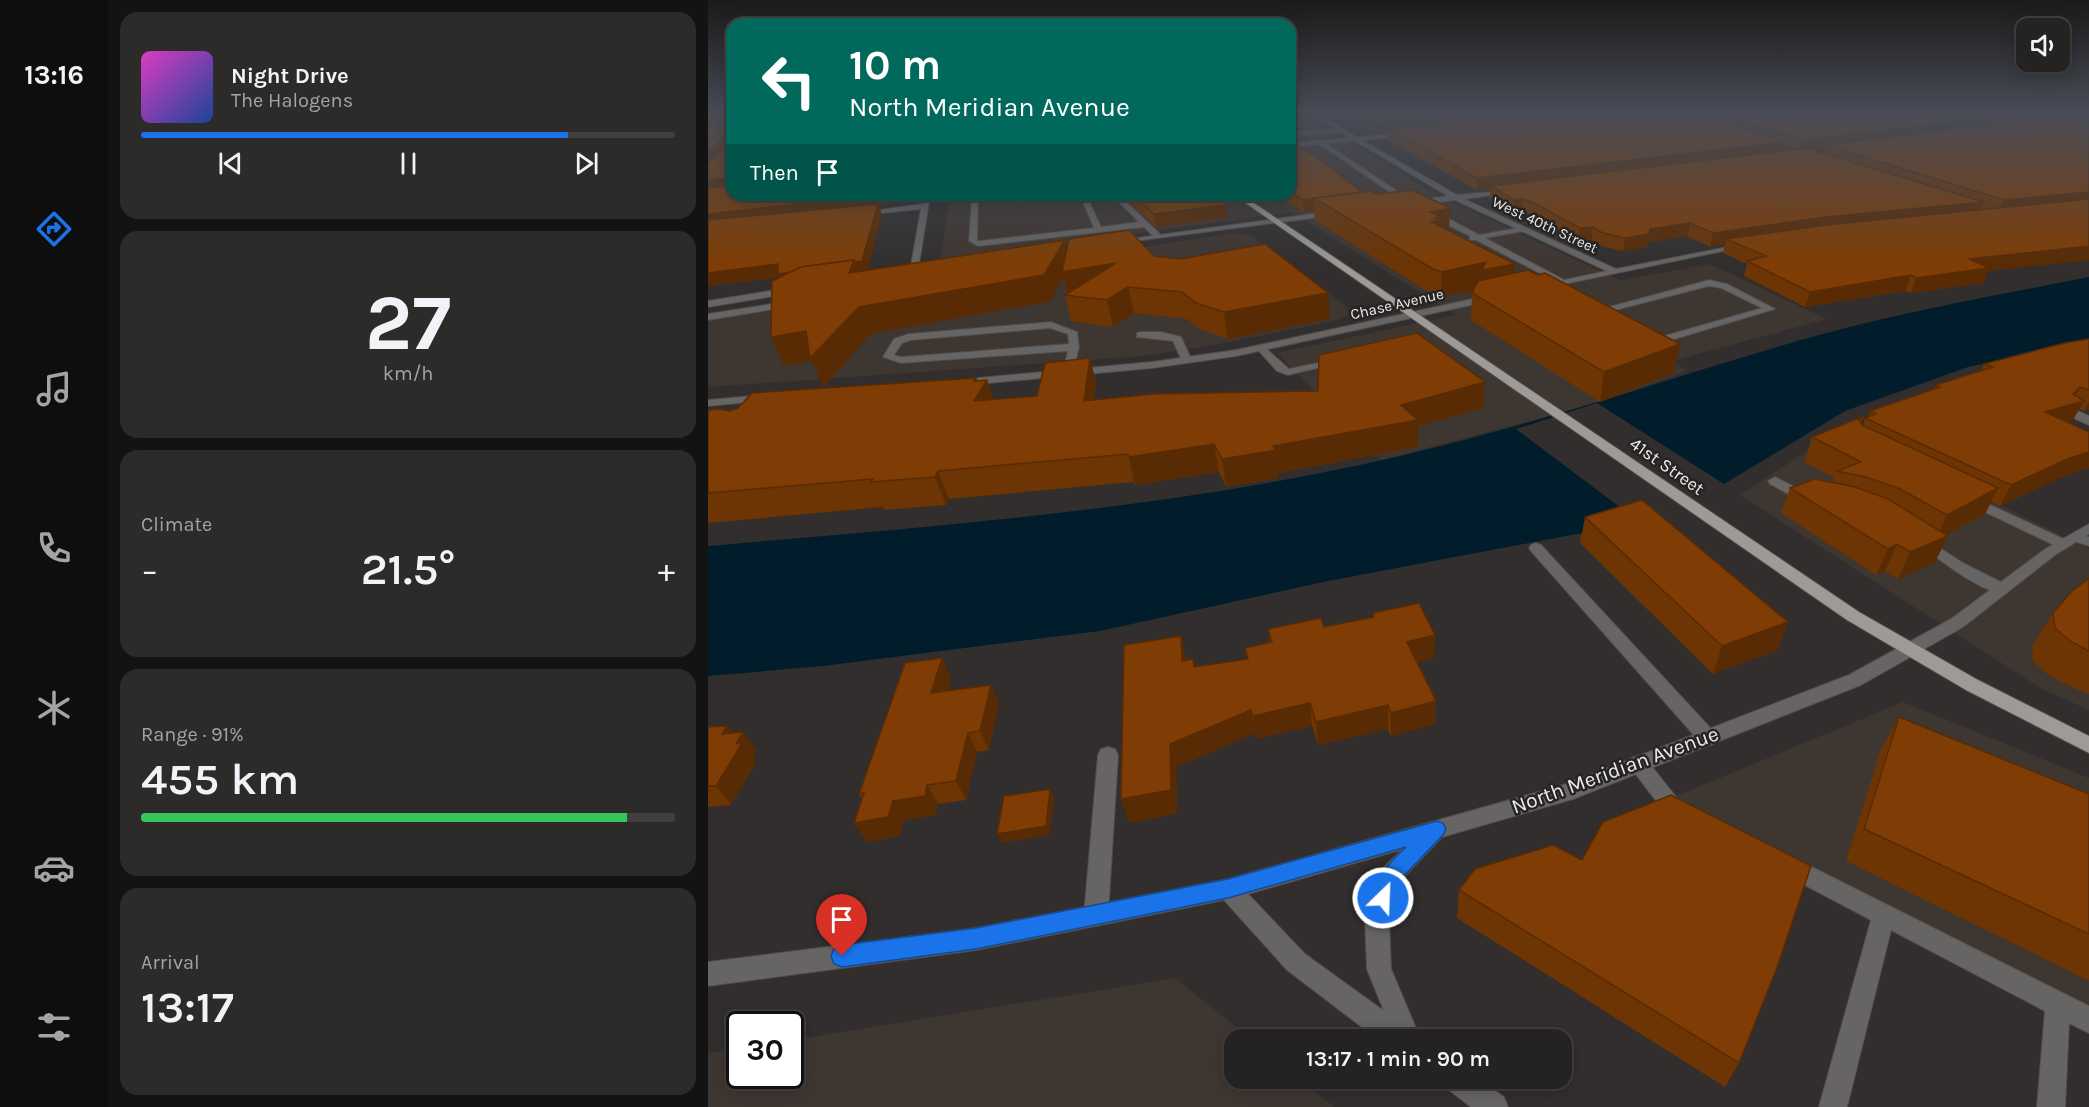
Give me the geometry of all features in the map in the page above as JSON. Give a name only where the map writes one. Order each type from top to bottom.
[{"type":"main road","name":"41st Street","points":[[1246,201],[1687,505],[1908,650],[2025,714],[2089,745]]},
{"type":"street","points":[[1351,163],[1412,203],[1564,282]]},
{"type":"street","name":"West 40th Street","points":[[1396,163],[1455,198],[1613,271]]},
{"type":"street","points":[[1394,205],[1515,190]]},
{"type":"street","points":[[924,269],[909,272],[926,201]]},
{"type":"street","points":[[975,201],[973,241],[978,244],[1146,224]]},
{"type":"street","points":[[1086,201],[1098,228]]},
{"type":"street","points":[[1121,201],[1158,236]]},
{"type":"street","points":[[851,214],[925,206]]},
{"type":"street","points":[[1111,242],[1340,212]]},
{"type":"street","points":[[1459,241],[1521,229]]},
{"type":"street","points":[[1558,298],[1538,288],[1753,244]]},
{"type":"street","points":[[1587,314],[1709,283],[1724,286],[1770,309],[1655,343],[1639,341]]},
{"type":"street","points":[[708,304],[801,291],[774,306],[708,317]]},
{"type":"street","name":"Chase Avenue","points":[[957,383],[1186,360],[1262,348],[1505,295]]},
{"type":"street","points":[[1577,309],[1597,319]]},
{"type":"street","points":[[1068,373],[1074,346],[1075,337],[1072,332],[1051,326],[909,337],[898,341],[888,357],[901,360],[1074,346]]},
{"type":"street","points":[[1141,335],[1161,335],[1177,339],[1186,360]]},
{"type":"street","points":[[1262,348],[1281,369],[1288,372],[1352,358]]},
{"type":"street","points":[[708,403],[772,398],[756,415]]},
{"type":"street","points":[[2071,412],[2089,421]]},
{"type":"street","points":[[1775,481],[1802,497],[1823,500]]},
{"type":"street","points":[[1961,495],[2079,538]]},
{"type":"street","points":[[1911,534],[1958,566],[2001,589]]},
{"type":"street","name":"North Meridian Avenue","points":[[708,974],[976,939],[1228,889],[1566,793],[1855,680],[1957,623],[2001,589],[2079,538]]},
{"type":"street","points":[[1536,548],[1708,738]]},
{"type":"street","points":[[1096,915],[1108,755]]},
{"type":"street","points":[[1638,764],[1670,804],[1701,820]]},
{"type":"street","points":[[1404,1029],[1379,969],[1377,920],[1389,877],[1437,829]]},
{"type":"street","points":[[1772,857],[2089,1020]]},
{"type":"street","points":[[1228,889],[1296,962],[1386,1029]]},
{"type":"street","points":[[1833,1107],[1884,914]]},
{"type":"street","points":[[2051,1107],[2058,1004]]},
{"type":"street","points":[[1469,1089],[1494,1107]]},
{"type":"shaded area","points":[[1296,163],[1384,163],[1438,196],[1620,280],[1710,264],[1827,319],[1672,361],[1687,371],[1599,403],[1381,460],[1277,353],[1456,315],[1292,212],[941,261],[949,201],[1296,201]]},
{"type":"shaded area","points":[[1234,233],[1252,236],[1344,305],[1349,314],[1339,320],[1214,345],[1144,356],[708,387],[708,314]]},
{"type":"shaded area","points":[[1844,427],[2089,549],[2089,710],[2042,689],[1740,495]]},
{"type":"shaded area","points":[[1903,702],[2089,778],[2089,1032],[1652,806]]},
{"type":"shaded area","points":[[1175,978],[1239,1029],[1224,1029],[1224,1089],[1312,1089],[1334,1107],[708,1107],[708,1053],[726,1050],[726,1089],[804,1089],[804,1038]]},
{"type":"water","points":[[2089,277],[2089,343],[1968,367],[1845,411],[1724,484],[1635,523],[1323,582],[1100,631],[823,666],[708,676],[708,546],[1054,514],[1226,490],[1311,475],[1396,457],[1503,430],[1852,326]]},
{"type":"pier","points":[[1597,403],[1724,484],[1730,484],[1641,523],[1516,429]]},
{"type":"building","points":[[708,163],[726,163],[726,178],[708,180]]},
{"type":"building","points":[[1296,163],[1324,163],[1362,192],[1303,200],[1296,196]]},
{"type":"building","points":[[1449,163],[1609,163],[1477,178]]},
{"type":"building","points":[[1684,163],[1854,163],[1984,202],[1826,217],[1713,233],[1690,223],[1650,229],[1649,234],[1625,238],[1603,233],[1593,227],[1580,228],[1536,204],[1523,199],[1514,200],[1491,186]]},
{"type":"building","points":[[1883,163],[2089,163],[2089,192],[2004,200]]},
{"type":"building","points":[[726,186],[726,201],[824,201],[708,214],[708,188]]},
{"type":"building","points":[[1412,190],[1450,208],[1430,212],[1441,217],[1431,222],[1515,264],[1482,270],[1486,262],[1442,272],[1433,269],[1314,198],[1372,191],[1376,194]]},
{"type":"building","points":[[2089,199],[2089,246],[1969,259],[1989,268],[1916,278],[1911,275],[1810,292],[1747,261],[1766,256],[1726,239],[1826,225]]},
{"type":"building","points":[[1140,201],[1222,201],[1226,205],[1154,214]]},
{"type":"building","points":[[878,204],[862,261],[801,267],[792,272],[778,274],[778,264],[708,273],[708,220]]},
{"type":"building","points":[[1129,230],[1154,256],[1180,259],[1265,244],[1328,293],[1224,312],[1196,303],[1182,292],[1128,287],[1107,300],[1065,295],[1116,263],[1062,272],[1069,239]]},
{"type":"building","points":[[1065,240],[1044,275],[859,307],[810,358],[806,331],[771,337],[772,281],[801,267],[854,260],[849,273]]},
{"type":"building","points":[[1528,270],[1537,275],[1545,273],[1680,344],[1604,372],[1472,293],[1478,281]]},
{"type":"building","points":[[1417,333],[1485,382],[1401,405],[1418,420],[1273,446],[1276,450],[1222,459],[1214,444],[1129,457],[1128,454],[938,471],[935,477],[871,482],[873,479],[708,493],[708,410],[730,411],[738,408],[752,393],[976,378],[974,381],[987,380],[974,401],[1037,396],[1045,363],[1090,358],[1084,401],[1153,394],[1318,391],[1319,355]]},
{"type":"building","points":[[2089,339],[2089,390],[2080,387],[2073,394],[2084,401],[2045,412],[2089,432],[2089,452],[2067,459],[2011,485],[1865,418],[1876,414],[1870,411],[1940,387],[1936,385],[1993,367],[1984,364]]},
{"type":"building","points":[[1864,416],[1859,420],[1862,425],[1998,488],[1947,515],[1900,489],[1866,477],[1837,471],[1861,462],[1812,437]]},
{"type":"building","points":[[1815,479],[1855,487],[1888,499],[1948,536],[1910,552],[1897,544],[1888,549],[1790,488]]},
{"type":"building","points":[[1642,500],[1788,622],[1722,646],[1585,517]]},
{"type":"building","points":[[2089,578],[2089,651],[2070,641],[2055,628],[2053,613],[2072,591]]},
{"type":"building","points":[[1419,603],[1435,635],[1407,642],[1436,701],[1391,713],[1388,705],[1316,722],[1310,703],[1253,716],[1251,710],[1170,744],[1171,790],[1121,799],[1124,645],[1181,636],[1182,661],[1193,659],[1194,667],[1248,659],[1245,648],[1272,642],[1268,629],[1321,618],[1324,627],[1374,617],[1373,613]]},
{"type":"building","points":[[942,658],[931,693],[991,685],[980,731],[968,733],[956,781],[927,785],[925,796],[893,801],[888,817],[854,823],[864,793],[859,794],[905,663]]},
{"type":"building","points":[[1899,717],[2089,794],[2089,934],[1864,829]]},
{"type":"building","points":[[727,726],[722,734],[743,732],[736,744],[742,743],[716,786],[708,786],[708,727]]},
{"type":"building","points":[[1050,789],[1046,826],[997,834],[1004,796]]},
{"type":"building","points":[[1671,795],[1811,866],[1778,965],[1739,1063],[1459,890],[1475,869],[1553,845],[1582,860],[1603,822]]},
{"type":"route","points":[[842,956],[976,939],[1228,889],[1437,829],[1389,877],[1383,898]]}]
